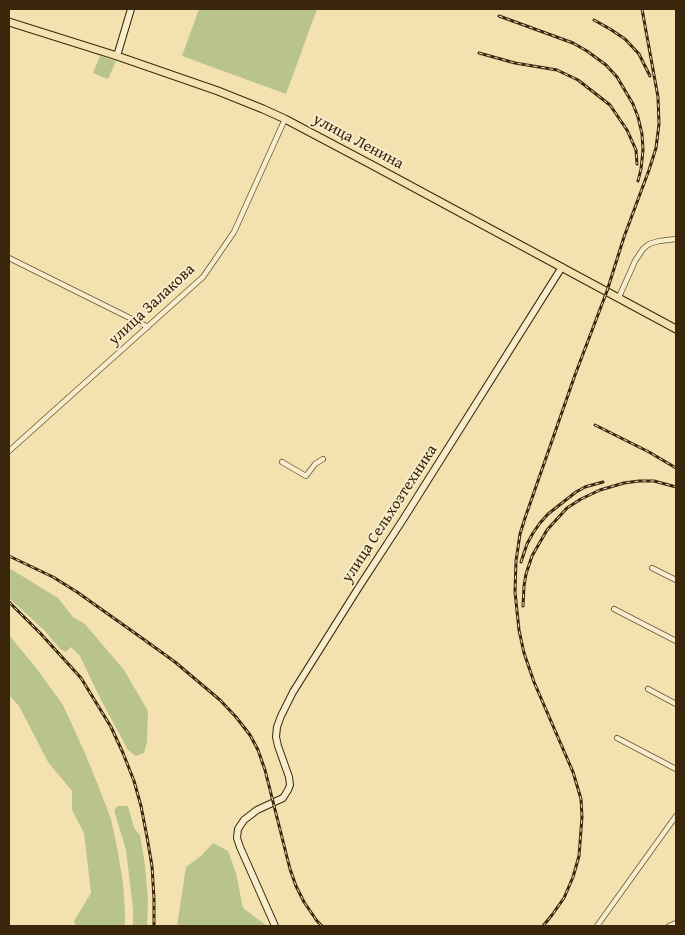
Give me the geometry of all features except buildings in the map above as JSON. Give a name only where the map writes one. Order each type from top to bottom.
[{"type":"main road","name":"улица Ленина","points":[[9,22],[117,56],[237,98],[285,119],[676,328]]},
{"type":"street","points":[[117,56],[131,9]]},
{"type":"street","name":"улица Залакова","points":[[9,451],[203,277],[234,232],[285,119]]},
{"type":"street","points":[[619,297],[635,261],[643,249],[649,244],[676,239]]},
{"type":"street","points":[[9,258],[148,327]]},
{"type":"street","name":"улица Сельхозтехника","points":[[275,926],[237,838],[238,829],[244,820],[256,810],[283,798],[288,790],[290,784],[289,777],[276,737],[277,726],[281,716],[293,692],[562,268]]},
{"type":"street","points":[[282,462],[306,476],[315,464],[323,459]]},
{"type":"street","points":[[652,568],[676,580]]},
{"type":"street","points":[[614,609],[676,641]]},
{"type":"street","points":[[648,689],[676,704]]},
{"type":"street","points":[[617,738],[676,769]]},
{"type":"street","points":[[597,926],[676,816]]},
{"type":"street","points":[[669,926],[676,923]]},
{"type":"green space","points":[[199,9],[317,9],[286,94],[182,56]]},
{"type":"green space","points":[[100,56],[116,61],[108,79],[93,73]]},
{"type":"green space","points":[[9,568],[58,598],[73,617],[85,624],[124,670],[148,711],[147,742],[144,753],[136,756],[128,750],[80,656],[71,647],[66,652],[60,649],[44,630],[9,598]]},
{"type":"green space","points":[[9,635],[63,705],[98,785],[111,819],[118,852],[123,883],[125,926],[76,926],[74,921],[91,893],[84,833],[72,810],[72,791],[48,762],[19,706],[9,695]]},
{"type":"green space","points":[[118,806],[128,806],[134,828],[140,835],[148,900],[147,926],[133,926],[133,909],[126,850],[114,810]]},
{"type":"green space","points":[[213,843],[228,851],[236,873],[243,908],[267,926],[177,926],[186,867],[201,856]]},
{"type":"railway","points":[[543,926],[564,898],[573,877],[579,856],[582,817],[581,799],[573,772],[534,682],[524,653],[519,630],[515,592],[516,561],[520,534],[525,518],[575,375],[607,291],[656,148],[659,124],[658,97],[642,9]]},
{"type":"railway","points":[[499,16],[573,43],[606,65],[617,77],[633,104],[642,134],[643,150],[638,181]]},
{"type":"railway","points":[[594,20],[625,39],[639,54],[650,76]]},
{"type":"railway","points":[[479,53],[515,63],[557,70],[578,80],[610,105],[627,130],[636,150],[637,164]]},
{"type":"railway","points":[[595,425],[676,468]]},
{"type":"railway","points":[[523,606],[526,574],[532,556],[547,530],[567,508],[600,490],[624,483],[654,481],[676,487]]},
{"type":"railway","points":[[521,562],[533,533],[548,514],[576,492],[585,487],[603,482]]},
{"type":"railway","points":[[9,556],[53,577],[77,592],[175,662],[220,700],[236,717],[250,735],[258,750],[296,886],[304,902],[322,926]]},
{"type":"railway","points":[[9,602],[81,678],[111,727],[123,753],[134,781],[147,837],[152,866],[154,926]]}]
